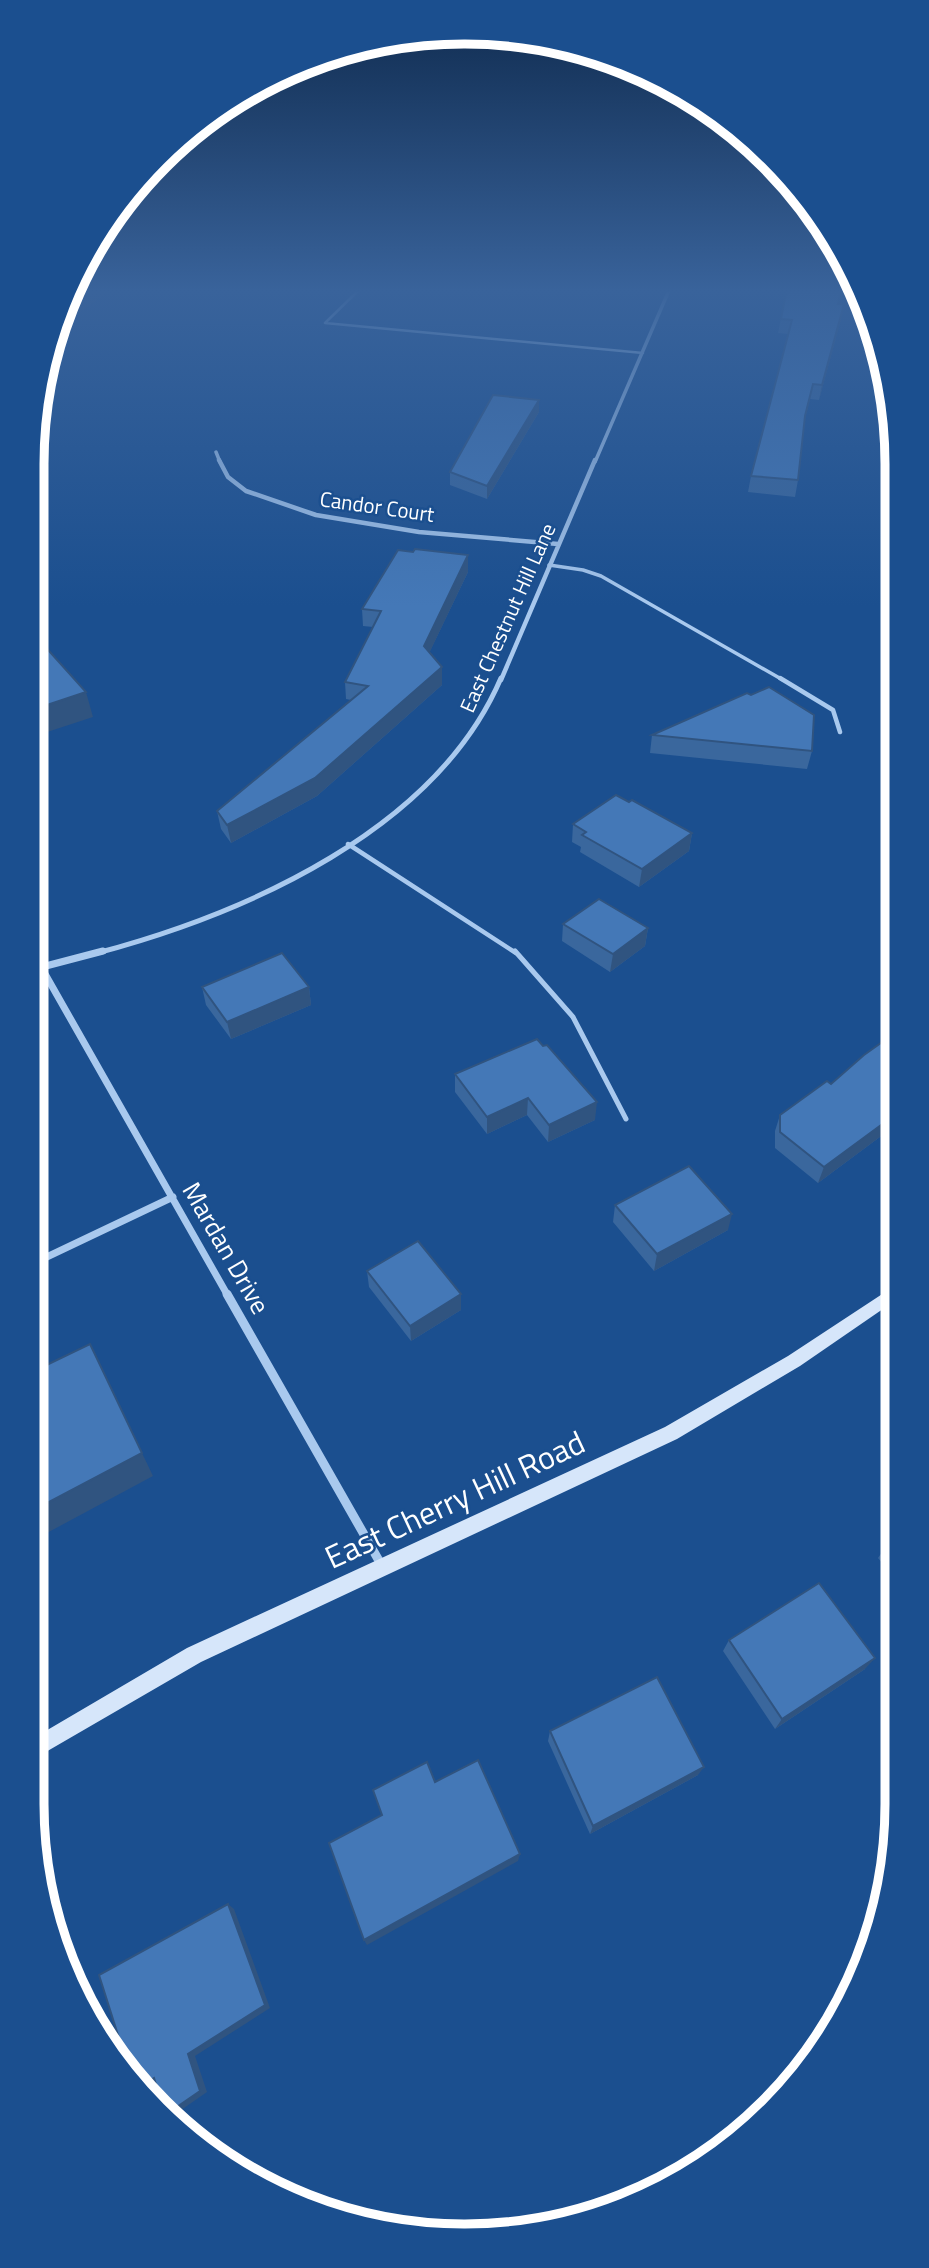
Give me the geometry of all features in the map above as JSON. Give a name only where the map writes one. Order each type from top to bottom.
[{"type":"main road","name":"East Cherry Hill Road","points":[[44,1743],[194,1655],[671,1433],[794,1361],[885,1299]]},
{"type":"street","name":"East Chestnut Hill Lane","points":[[44,966],[156,936],[233,907],[306,871],[407,803],[469,737],[483,717],[506,670],[625,394]]},
{"type":"street","name":"Candor Court","points":[[216,452],[221,468],[235,484],[256,497],[311,514],[356,523],[558,544]]},
{"type":"street","name":"Mardan Drive","points":[[44,971],[382,1567]]},
{"type":"street","points":[[44,1258],[173,1197]]},
{"type":"lane","points":[[549,565],[583,570],[601,576],[726,645],[833,710],[840,732]]},
{"type":"lane","points":[[348,844],[514,950],[573,1017],[626,1119]]},
{"type":"building","points":[[773,394],[811,394],[805,416],[798,480],[751,476]]},
{"type":"building","points":[[493,395],[539,400],[487,486],[450,472]]},
{"type":"building","points":[[415,549],[468,555],[424,646],[442,667],[315,778],[227,825],[217,811],[368,686],[345,682],[381,611],[362,609],[398,550],[413,552]]},
{"type":"building","points":[[44,645],[86,692],[44,706]]},
{"type":"building","points":[[769,687],[814,715],[812,751],[652,735],[747,693],[751,695]]},
{"type":"building","points":[[616,795],[629,802],[632,800],[692,833],[642,869],[582,835],[586,832],[573,824]]},
{"type":"building","points":[[599,899],[648,928],[613,954],[563,924]]},
{"type":"building","points":[[282,953],[309,987],[227,1022],[202,987]]},
{"type":"building","points":[[537,1039],[543,1046],[547,1045],[597,1102],[549,1125],[528,1098],[487,1117],[455,1074]]},
{"type":"building","points":[[885,1040],[885,1122],[824,1167],[780,1132],[780,1115],[827,1081],[831,1084]]},
{"type":"building","points":[[689,1166],[732,1214],[657,1254],[615,1205]]},
{"type":"building","points":[[418,1241],[461,1294],[410,1326],[367,1271]]},
{"type":"building","points":[[90,1344],[142,1453],[44,1505],[44,1366]]},
{"type":"building","points":[[819,1583],[875,1658],[782,1719],[729,1640]]},
{"type":"building","points":[[657,1677],[704,1767],[593,1826],[550,1731]]},
{"type":"building","points":[[478,1760],[520,1854],[364,1940],[329,1843],[382,1815],[373,1790],[427,1762],[435,1782]]},
{"type":"building","points":[[228,1904],[265,2005],[188,2054],[200,2091],[175,2108],[158,2092],[154,2078],[148,2081],[122,2047],[99,1975]]}]
